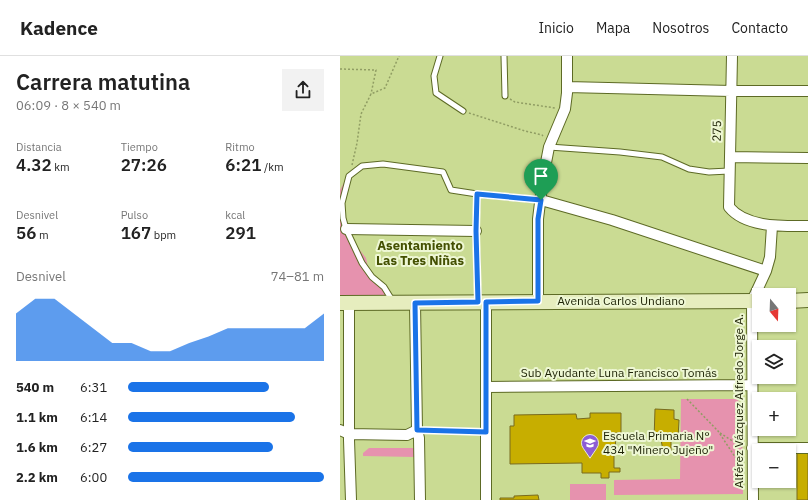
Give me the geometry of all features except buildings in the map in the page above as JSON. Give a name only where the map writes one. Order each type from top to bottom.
[{"type":"street","points":[[538,301],[538,219],[543,178],[549,147],[565,109],[567,56]]},
{"type":"street","name":"275","points":[[732,56],[729,207],[733,212],[754,222],[772,226]]},
{"type":"street","points":[[567,87],[731,91],[808,91]]},
{"type":"street","points":[[730,157],[808,158]]},
{"type":"street","points":[[541,200],[612,220],[766,270]]},
{"type":"street","points":[[760,288],[770,257],[772,226],[808,226]]},
{"type":"street","points":[[346,229],[476,231]]},
{"type":"street","points":[[796,300],[808,300]]},
{"type":"street","name":"Avenida Carlos Undiano","points":[[345,303],[752,301]]},
{"type":"street","points":[[482,302],[487,387],[486,500]]},
{"type":"street","points":[[345,303],[345,432],[351,500]]},
{"type":"street","points":[[415,303],[417,430],[420,438],[420,500]]},
{"type":"street","name":"Alférez Vázquez Alfredo Jorge A.","points":[[752,444],[754,332]]},
{"type":"street","name":"Sub Ayudante Luna Francisco Tomás","points":[[487,387],[752,386]]},
{"type":"street","points":[[345,432],[407,435],[417,430]]},
{"type":"street","points":[[796,448],[808,448]]},
{"type":"street","name":"Alférez Vázquez Alfredo Jorge A.","points":[[753,488],[753,500]]},
{"type":"lane","points":[[440,56],[434,76],[436,93],[463,111]]},
{"type":"lane","points":[[504,56],[505,96]]},
{"type":"lane","points":[[549,147],[662,156],[689,169],[709,172],[729,171]]},
{"type":"lane","points":[[394,303],[384,287],[372,277],[362,263],[346,229],[343,218],[342,203],[349,176],[362,166],[383,164],[443,172],[451,190],[541,200]]},
{"type":"lane","points":[[477,194],[476,231],[482,302]]},
{"type":"path","points":[[371,94],[385,88],[399,56]]},
{"type":"path","points":[[340,69],[376,70],[371,94],[361,114],[357,143],[349,176]]},
{"type":"path","points":[[505,96],[515,102],[565,109]]},
{"type":"path","points":[[463,111],[542,135],[549,147]]},
{"type":"path","points":[[687,399],[718,431],[742,447],[752,448]]},
{"type":"path","points":[[417,430],[486,432]]},
{"type":"path","points":[[718,431],[752,482]]},
{"type":"shaded area","points":[[345,181],[345,231],[366,258],[370,277],[383,288],[389,297],[382,295],[340,295],[340,190]]},
{"type":"shaded area","points":[[681,399],[737,399],[742,405],[743,494],[614,495],[614,480],[680,479]]},
{"type":"shaded area","points":[[369,448],[415,448],[415,457],[363,456],[363,453]]},
{"type":"shaded area","points":[[570,484],[606,484],[606,500],[570,500]]},
{"type":"place","name":"Escuela Primaria N° 434 \"Minero Jujeño\"","points":[[590,458]]},
{"type":"district","name":"Asentamiento Las Tres Niñas","points":[[420,252]]},
{"type":"route","points":[[477,194],[541,200],[538,219],[538,301],[486,302],[486,432],[417,430],[415,303],[478,302],[476,231],[477,194]]}]
